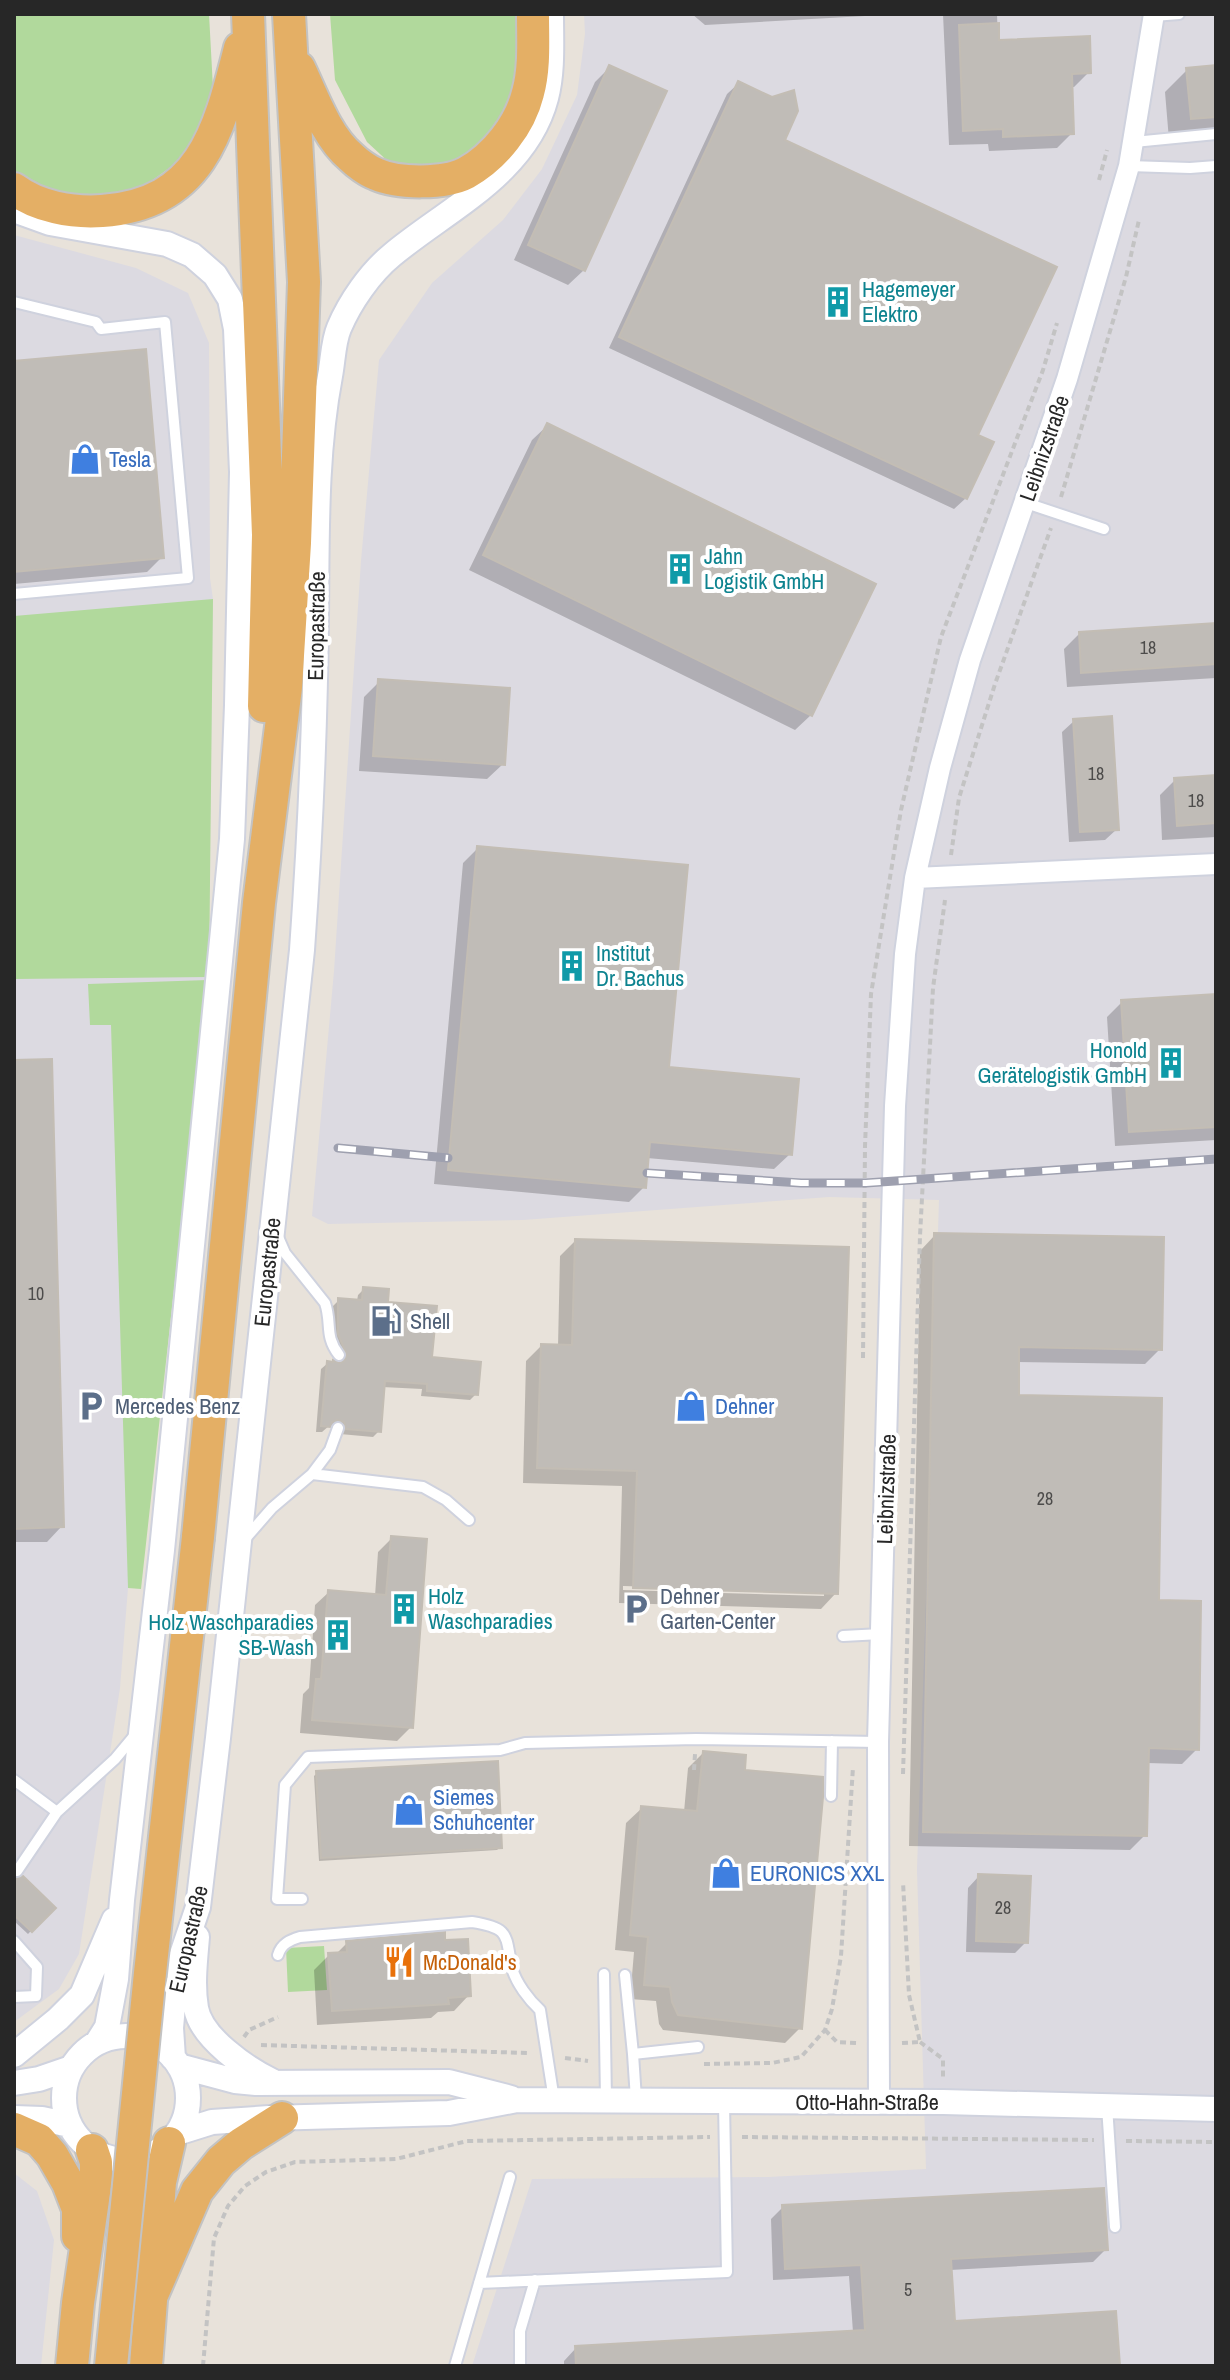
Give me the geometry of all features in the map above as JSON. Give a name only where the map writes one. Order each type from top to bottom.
[{"type":"highway","name":"Europastraße","points":[[111,2366],[198,1537],[259,903],[286,687],[295,543],[304,282],[289,14]]},
{"type":"highway","points":[[292,53],[331,133],[350,157],[376,174],[402,180],[433,181],[464,174],[497,149],[515,123],[528,94],[533,60],[533,14]]},
{"type":"highway","name":"Europastraße","points":[[248,16],[268,535],[259,903]]},
{"type":"highway","points":[[14,189],[55,207],[83,212],[126,209],[158,196],[180,181],[190,173],[210,144],[224,111],[248,16]]},
{"type":"highway","points":[[242,472],[257,246]]},
{"type":"highway","points":[[304,282],[318,481]]},
{"type":"highway","points":[[152,2295],[197,2191],[221,2161],[282,2118]]},
{"type":"highway","points":[[14,2129],[39,2140],[52,2155],[78,2209],[78,2303]]},
{"type":"highway","points":[[146,2366],[160,2182],[173,2138]]},
{"type":"highway","points":[[72,2366],[96,2179],[92,2150]]},
{"type":"street","name":"Europastraße","points":[[176,2062],[171,2028],[176,1972],[198,1907],[240,1545],[302,950],[310,834],[318,481],[324,404],[338,330],[362,288],[391,256],[475,193],[511,161],[531,132],[546,99],[551,61],[551,14]]},
{"type":"street","name":"Leibnizstraße","points":[[879,2102],[878,1742],[895,1106],[905,954],[915,878],[940,768],[970,660],[1067,379],[1129,166],[1154,15]]},
{"type":"street","points":[[14,210],[50,223],[167,244],[192,255],[215,275],[230,299],[236,329],[242,472],[232,839],[116,1979],[107,2027],[97,2043]]},
{"type":"street","points":[[915,878],[1216,864]]},
{"type":"street","points":[[14,2055],[82,1995],[122,1900]]},
{"type":"street","points":[[198,1907],[194,1980],[196,2011],[206,2030],[232,2055],[251,2071],[278,2084]]},
{"type":"street","points":[[121,2036],[138,2037],[155,2043],[176,2062],[184,2078],[188,2103],[173,2138],[151,2155],[128,2160],[92,2150],[82,2142],[70,2125],[64,2102],[71,2068],[86,2050],[97,2043],[121,2036]]},
{"type":"street","name":"Otto-Hahn-Straße","points":[[176,2062],[235,2081],[278,2084],[449,2082],[517,2100]]},
{"type":"street","points":[[14,2083],[39,2079],[71,2068]]},
{"type":"street","name":"Otto-Hahn-Straße","points":[[173,2138],[212,2122],[449,2113],[517,2100],[879,2102],[1216,2109]]},
{"type":"street","points":[[14,2118],[42,2119],[70,2125]]},
{"type":"lane","points":[[1154,15],[1179,14]]},
{"type":"lane","points":[[1134,142],[1216,134]]},
{"type":"lane","points":[[1129,166],[1216,166]]},
{"type":"lane","points":[[14,302],[96,322],[101,329],[165,322],[188,578],[14,594]]},
{"type":"lane","points":[[1026,503],[1104,529]]},
{"type":"lane","points":[[272,1225],[285,1253],[325,1303],[329,1336],[339,1355]]},
{"type":"lane","points":[[240,1545],[272,1508],[312,1474],[330,1450],[338,1428]]},
{"type":"lane","points":[[312,1474],[423,1487],[446,1500],[469,1520]]},
{"type":"lane","points":[[843,1636],[882,1634]]},
{"type":"lane","points":[[17,1871],[57,1812],[115,1759],[141,1727]]},
{"type":"lane","points":[[302,1899],[277,1899],[285,1785],[308,1757],[500,1750],[525,1743],[617,1746],[696,1739],[878,1742]]},
{"type":"lane","points":[[831,1796],[832,1741]]},
{"type":"lane","points":[[525,1743],[526,1758]]},
{"type":"lane","points":[[14,1780],[57,1812]]},
{"type":"lane","points":[[278,1955],[279,1949],[288,1941],[300,1937],[472,1922],[492,1925],[510,1945],[512,1971],[530,2001],[540,2010],[554,2100]]},
{"type":"lane","points":[[14,1941],[37,1967],[36,1996],[14,1997]]},
{"type":"lane","points":[[604,1974],[606,2100]]},
{"type":"lane","points":[[625,1975],[636,2101]]},
{"type":"lane","points":[[633,2054],[698,2047]]},
{"type":"lane","points":[[479,2283],[727,2272],[724,2102]]},
{"type":"lane","points":[[1107,2106],[1115,2227]]},
{"type":"lane","points":[[455,2366],[510,2177]]},
{"type":"lane","points":[[520,2366],[520,2331],[535,2280]]},
{"type":"path","points":[[902,1785],[921,1222],[933,988],[959,798],[995,684],[1056,514],[1126,277],[1142,208]]},
{"type":"path","points":[[825,2030],[837,2042],[920,2042],[909,1995],[903,1873]]},
{"type":"path","points":[[242,2043],[249,2030],[278,2017]]},
{"type":"path","points":[[254,2045],[547,2055]]},
{"type":"path","points":[[944,2137],[1216,2142]]},
{"type":"path","points":[[203,2366],[214,2238],[228,2206],[245,2186],[266,2172],[295,2162],[396,2159],[467,2141]]},
{"type":"shaded area","points":[[584,14],[1216,14],[1216,2366],[472,2366],[532,2179],[768,2177],[926,2169],[917,1870],[939,1200],[829,1197],[523,1220],[328,1224],[312,1216],[334,971],[361,561],[379,360],[432,283],[503,220],[542,169],[577,95],[585,34]]},
{"type":"shaded area","points":[[14,235],[136,268],[188,293],[209,343],[210,578],[213,599],[208,980],[128,1588],[120,1688],[79,1954],[59,1989],[14,2022]]},
{"type":"shaded area","points":[[14,2173],[37,2191],[54,2240],[41,2366],[14,2366]]},
{"type":"green space","points":[[14,14],[209,14],[213,88],[190,153],[139,190],[85,199],[39,189],[14,173]]},
{"type":"green space","points":[[330,14],[521,14],[514,99],[487,144],[465,157],[431,170],[393,166],[367,142],[335,80]]},
{"type":"green space","points":[[213,599],[209,977],[14,979],[14,616]]},
{"type":"green space","points":[[208,980],[141,1589],[128,1588],[111,1025],[90,1025],[88,984]]},
{"type":"green space","points":[[324,1946],[327,1990],[288,1992],[286,1948]]},
{"type":"building","points":[[999,23],[999,40],[1090,36],[1091,73],[1072,74],[1074,134],[1003,137],[1003,129],[963,131],[959,25]]},
{"type":"building","points":[[609,65],[667,91],[585,271],[528,245]]},
{"type":"building","points":[[1216,65],[1216,117],[1191,119],[1186,68]]},
{"type":"building","name":"Hagemeyer Elektro","points":[[738,81],[772,97],[794,90],[798,111],[785,140],[1057,267],[978,435],[994,442],[967,499],[619,337]]},
{"type":"building","name":"Tesla","points":[[146,349],[164,558],[14,572],[14,361]]},
{"type":"building","name":"Jahn Logistik GmbH","points":[[547,423],[876,584],[812,716],[483,555]]},
{"type":"building","points":[[1216,623],[1216,664],[1081,673],[1079,632]]},
{"type":"building","points":[[378,679],[510,688],[505,765],[373,756]]},
{"type":"building","points":[[1112,716],[1119,830],[1080,832],[1073,719]]},
{"type":"building","points":[[1216,775],[1216,823],[1177,826],[1174,778]]},
{"type":"building","name":"Institut Dr. Bachus","points":[[477,846],[688,865],[669,1067],[799,1079],[792,1155],[650,1142],[646,1188],[448,1170]]},
{"type":"building","name":"Honold Gerätelogistik GmbH","points":[[1216,994],[1216,1127],[1129,1132],[1121,1000]]},
{"type":"building","points":[[52,1059],[64,1527],[14,1529],[14,1060]]},
{"type":"building","points":[[934,1233],[1164,1237],[1162,1350],[1019,1347],[1019,1395],[1162,1398],[1159,1600],[1201,1601],[1199,1750],[1149,1748],[1147,1836],[923,1832]]},
{"type":"building","name":"Dehner","points":[[575,1239],[849,1247],[838,1594],[633,1588],[637,1471],[537,1468],[541,1344],[572,1345]]},
{"type":"building","points":[[363,1287],[389,1289],[388,1302],[437,1306],[432,1357],[481,1362],[478,1395],[427,1391],[427,1384],[385,1381],[381,1432],[346,1429],[344,1422],[337,1420],[330,1427],[321,1426],[327,1361],[340,1363],[347,1355],[338,1334],[338,1298],[362,1300]]},
{"type":"building","name":"Holz Waschparadies","points":[[391,1536],[427,1539],[413,1728],[312,1720],[316,1679],[321,1679],[328,1590],[386,1595]]},
{"type":"building","name":"EURONICS XXL","points":[[703,1751],[746,1755],[745,1770],[823,1777],[802,2029],[678,2015],[670,1987],[644,1985],[648,1937],[630,1935],[641,1806],[697,1811]]},
{"type":"building","name":"Siemes Schuhcenter","points":[[498,1761],[502,1848],[321,1858],[316,1771]]},
{"type":"building","points":[[978,1874],[1031,1876],[1028,1943],[976,1941]]},
{"type":"building","points":[[23,1876],[56,1908],[32,1932],[14,1915],[14,1878]]},
{"type":"building","name":"McDonald's","points":[[445,1932],[445,1940],[468,1939],[471,1996],[448,1998],[449,2004],[332,2011],[328,1953],[347,1952],[346,1941]]},
{"type":"building","points":[[1104,2188],[1108,2250],[951,2259],[955,2321],[1116,2311],[1120,2366],[576,2366],[575,2346],[865,2330],[861,2265],[785,2269],[782,2205]]},
{"type":"railway","points":[[338,1148],[448,1158]]},
{"type":"railway","points":[[647,1173],[801,1183],[866,1183],[1216,1159]]},
{"type":"place","name":"Hagemeyer Elektro","points":[[838,302]]},
{"type":"place","name":"Tesla","points":[[85,459]]},
{"type":"place","name":"Jahn Logistik GmbH","points":[[680,569]]},
{"type":"place","name":"Institut Dr. Bachus","points":[[572,966]]},
{"type":"place","name":"Honold Gerätelogistik GmbH","points":[[1171,1063]]},
{"type":"place","name":"Shell","points":[[386,1321]]},
{"type":"place","name":"Mercedes Benz","points":[[91,1406]]},
{"type":"place","name":"Dehner","points":[[691,1406]]},
{"type":"place","name":"Holz Waschparadies","points":[[404,1609]]},
{"type":"place","name":"Dehner Garten-Center","points":[[636,1609]]},
{"type":"place","name":"Holz Waschparadies SB-Wash","points":[[338,1635]]},
{"type":"place","name":"Siemes Schuhcenter","points":[[409,1810]]},
{"type":"place","name":"EURONICS XXL","points":[[726,1873]]},
{"type":"place","name":"McDonald's","points":[[399,1962]]}]
